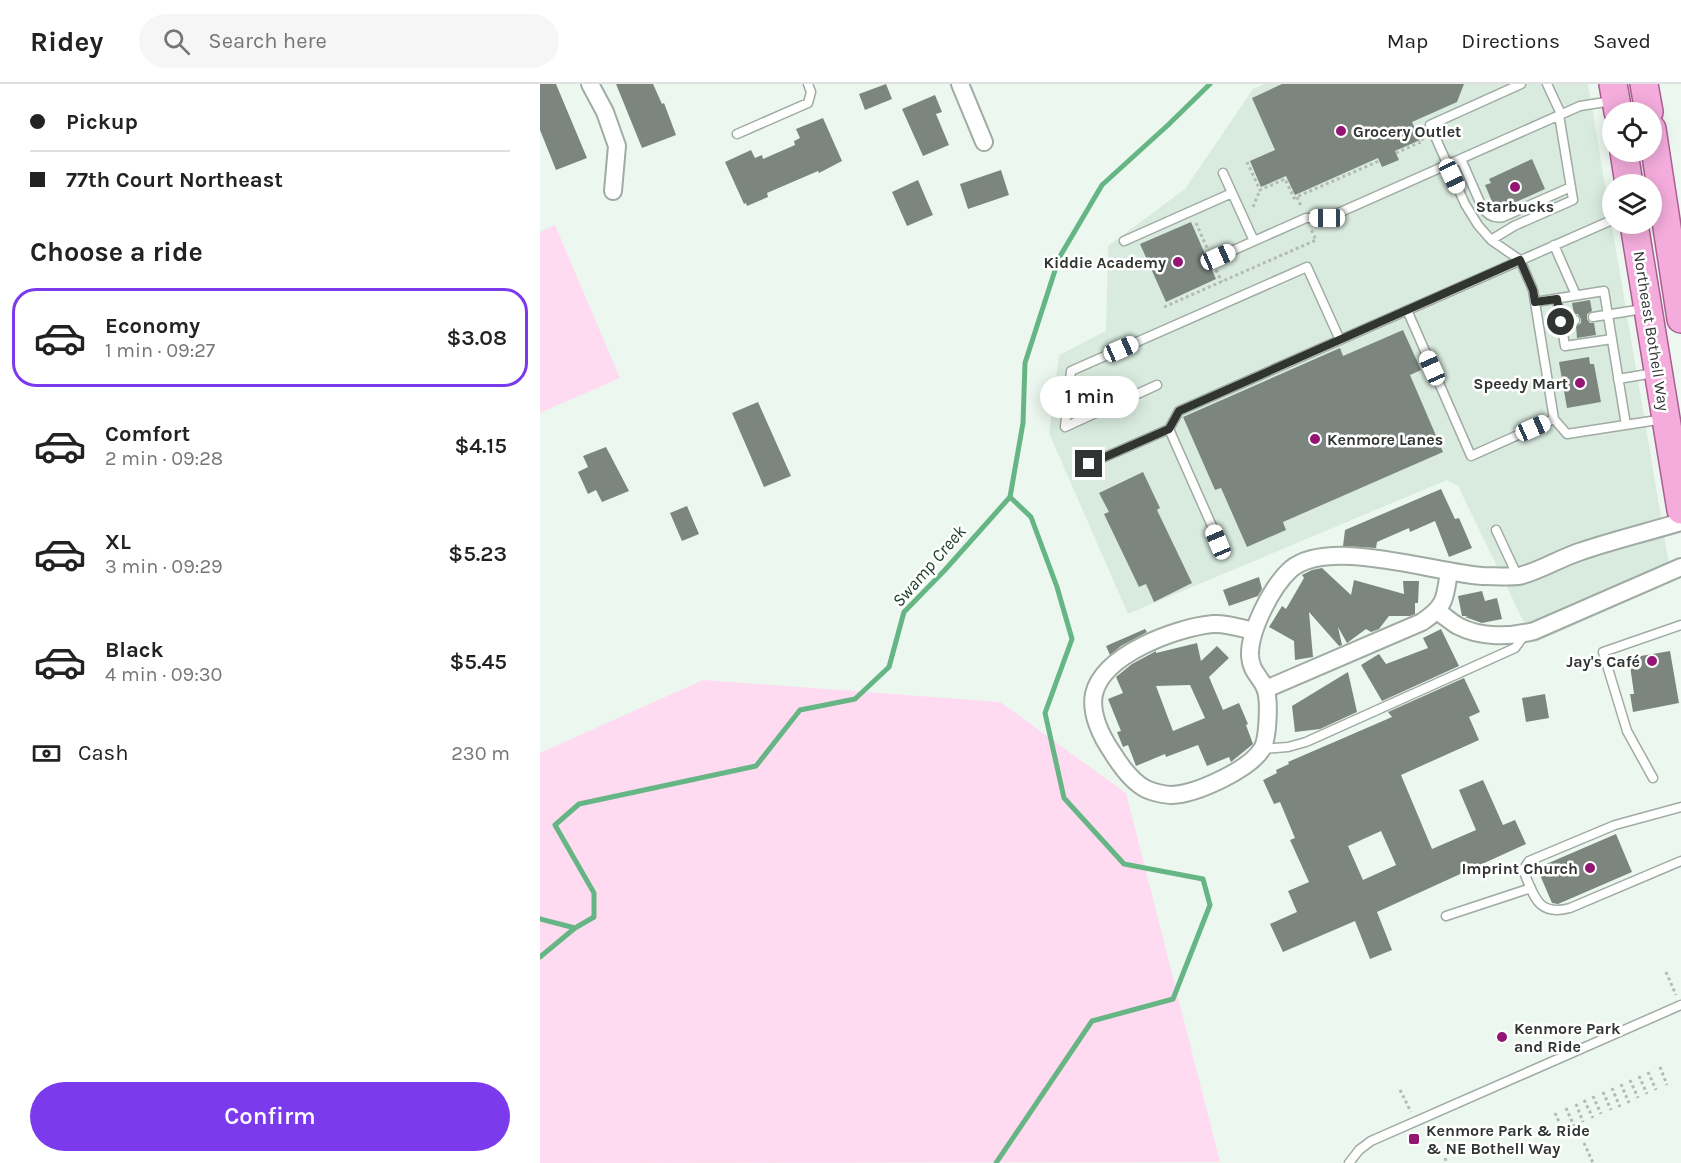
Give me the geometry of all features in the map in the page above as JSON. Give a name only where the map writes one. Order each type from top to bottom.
[{"type":"main road","points":[[1644,84],[1647,102]]},
{"type":"main road","name":"Northeast Bothell Way","points":[[1651,234],[1648,308],[1681,510]]},
{"type":"main road","name":"Northeast Bothell Way","points":[[1657,234],[1681,319]]},
{"type":"street","points":[[590,84],[605,112],[617,146],[613,191]]},
{"type":"street","points":[[960,84],[984,142]]},
{"type":"street","points":[[1254,631],[1217,624],[1190,627],[1163,636],[1125,654],[1104,674],[1094,693],[1095,714],[1104,740],[1122,768],[1147,789],[1171,795],[1194,790],[1225,777],[1250,762],[1262,748],[1268,730],[1266,689],[1254,674],[1250,656],[1254,631],[1275,586],[1292,568],[1308,560],[1323,556],[1353,557],[1481,576],[1517,575],[1581,551],[1681,522]]},
{"type":"street","points":[[1438,612],[1459,626],[1481,633],[1514,636],[1562,620],[1681,567]]},
{"type":"street","points":[[1266,689],[1422,622],[1438,612],[1445,598],[1449,571]]},
{"type":"lane","points":[[737,134],[808,103],[811,92],[808,84]]},
{"type":"lane","points":[[1521,84],[1508,86],[1430,124],[1465,204],[1478,225],[1491,240],[1520,260],[1533,290],[1554,419],[1567,434],[1666,418]]},
{"type":"lane","points":[[1491,240],[1514,226],[1573,200],[1560,115],[1548,84]]},
{"type":"lane","points":[[1215,259],[1306,218],[1327,218],[1580,106],[1615,99]]},
{"type":"lane","points":[[1461,159],[1482,207],[1490,216],[1496,218],[1571,187]]},
{"type":"lane","points":[[1223,172],[1254,241]]},
{"type":"lane","points":[[1124,241],[1232,193]]},
{"type":"lane","points":[[1089,464],[1169,429],[1179,411],[1602,224]]},
{"type":"lane","points":[[1554,245],[1576,295]]},
{"type":"lane","points":[[1157,385],[1065,427],[1071,371],[1307,267],[1340,340]]},
{"type":"lane","points":[[1535,302],[1604,291],[1626,425]]},
{"type":"lane","points":[[1557,299],[1565,346],[1612,339]]},
{"type":"lane","points":[[1593,317],[1648,308]]},
{"type":"lane","points":[[1407,310],[1471,456],[1554,419]]},
{"type":"lane","points":[[1561,322],[1575,320]]},
{"type":"lane","points":[[1618,379],[1658,372]]},
{"type":"lane","points":[[1169,429],[1222,551]]},
{"type":"lane","points":[[1496,530],[1517,575]]},
{"type":"lane","points":[[1653,778],[1628,731],[1603,652],[1681,625]]},
{"type":"lane","points":[[1262,748],[1288,747],[1306,742],[1515,648],[1526,633]]},
{"type":"lane","points":[[1681,807],[1616,825],[1529,861],[1523,870],[1539,905],[1559,912],[1681,861]]},
{"type":"lane","points":[[1446,916],[1531,888]]},
{"type":"lane","points":[[1349,1163],[1359,1150],[1371,1141],[1679,1000]]},
{"type":"path","points":[[1396,153],[1423,141],[1419,131]]},
{"type":"path","points":[[1247,162],[1260,190],[1285,179],[1294,198],[1379,160]]},
{"type":"path","points":[[1164,307],[1316,240],[1297,197]]},
{"type":"path","points":[[1191,212],[1208,251]]},
{"type":"path","points":[[1215,259],[1222,282]]},
{"type":"path","points":[[1666,972],[1679,1000]]},
{"type":"path","points":[[1660,1067],[1668,1085]]},
{"type":"path","points":[[1648,1072],[1656,1090]]},
{"type":"path","points":[[1639,1076],[1647,1094]]},
{"type":"path","points":[[1630,1080],[1638,1098]]},
{"type":"path","points":[[1621,1084],[1629,1103]]},
{"type":"path","points":[[1612,1088],[1620,1107]]},
{"type":"path","points":[[1400,1090],[1412,1114]]},
{"type":"path","points":[[1603,1092],[1611,1110]]},
{"type":"path","points":[[1593,1096],[1602,1114]]},
{"type":"path","points":[[1584,1100],[1593,1118]]},
{"type":"path","points":[[1575,1104],[1584,1122]]},
{"type":"path","points":[[1566,1108],[1574,1126]]},
{"type":"path","points":[[1555,1113],[1563,1131]]},
{"type":"path","points":[[1584,1143],[1593,1163]]},
{"type":"path","points":[[1445,1158],[1447,1163]]},
{"type":"shaded area","points":[[1264,84],[1588,84],[1603,174],[1602,234],[1613,234],[1672,582],[1534,643],[1458,486],[1447,480],[1128,614],[1049,433],[1059,355],[1106,331],[1108,246],[1185,189],[1253,89]]},
{"type":"shaded area","points":[[555,225],[620,378],[540,413],[540,232]]},
{"type":"shaded area","points":[[703,680],[1000,702],[1126,793],[1220,1162],[540,1163],[540,753]]},
{"type":"building","points":[[540,84],[556,84],[587,158],[556,170],[540,130]]},
{"type":"building","points":[[616,84],[653,84],[662,104],[664,103],[676,135],[642,148]]},
{"type":"building","points":[[886,84],[892,99],[865,110],[859,94]]},
{"type":"building","name":"Grocery Outlet","points":[[1282,84],[1464,84],[1457,102],[1412,122],[1420,140],[1395,151],[1399,160],[1382,167],[1378,158],[1295,195],[1286,176],[1261,187],[1250,161],[1275,150],[1252,98]]},
{"type":"building","points":[[935,95],[942,112],[936,114],[949,145],[923,156],[902,109]]},
{"type":"building","points":[[823,118],[842,161],[819,173],[818,171],[767,193],[768,197],[747,206],[746,203],[744,204],[725,162],[751,150],[755,158],[762,155],[763,159],[795,145],[794,141],[800,138],[796,129]]},
{"type":"building","name":"Starbucks","points":[[1532,159],[1545,189],[1496,211],[1485,185],[1491,183],[1489,179]]},
{"type":"building","points":[[1001,170],[1009,195],[968,209],[960,184]]},
{"type":"building","points":[[918,180],[933,215],[907,226],[892,192]]},
{"type":"building","name":"Kiddie Academy","points":[[1191,222],[1216,279],[1166,302],[1140,244]]},
{"type":"building","points":[[1590,300],[1592,311],[1587,314],[1587,319],[1590,323],[1594,323],[1596,335],[1577,338],[1576,326],[1581,323],[1581,319],[1578,314],[1574,314],[1572,303]]},
{"type":"building","name":"Kenmore Lanes","points":[[1403,330],[1421,370],[1410,375],[1443,452],[1283,522],[1286,530],[1247,547],[1221,488],[1215,490],[1183,417],[1340,348],[1343,356]]},
{"type":"building","name":"Speedy Mart","points":[[1589,357],[1590,364],[1594,364],[1601,402],[1567,408],[1559,362]]},
{"type":"building","points":[[758,402],[791,476],[764,487],[732,413]]},
{"type":"building","points":[[606,447],[629,491],[602,502],[596,490],[588,494],[578,472],[588,467],[583,456]]},
{"type":"building","points":[[1143,472],[1160,508],[1157,510],[1192,583],[1154,602],[1146,584],[1139,587],[1104,514],[1109,512],[1099,493]]},
{"type":"building","points":[[1441,489],[1455,519],[1459,518],[1472,548],[1449,557],[1435,521],[1410,532],[1409,528],[1377,542],[1376,548],[1343,546],[1345,530]]},
{"type":"building","points":[[687,506],[699,534],[682,541],[670,513]]},
{"type":"building","points":[[1322,568],[1351,595],[1354,580],[1404,594],[1403,581],[1419,581],[1415,614],[1389,616],[1379,629],[1371,632],[1366,629],[1347,643],[1338,627],[1342,645],[1339,646],[1309,612],[1313,657],[1295,660],[1294,641],[1269,627],[1282,606],[1286,609],[1304,578],[1302,575]]},
{"type":"building","points":[[1259,577],[1262,589],[1258,596],[1229,606],[1223,590]]},
{"type":"building","points":[[1482,591],[1485,601],[1497,598],[1502,619],[1482,623],[1465,617],[1468,616],[1462,616],[1458,596]]},
{"type":"building","points":[[1145,629],[1147,632],[1121,646],[1110,655],[1106,646]]},
{"type":"building","points":[[1441,629],[1459,666],[1382,701],[1361,665],[1379,654],[1386,664],[1428,648],[1423,638]]},
{"type":"building","points":[[1197,643],[1201,661],[1217,646],[1229,658],[1209,677],[1223,710],[1239,703],[1253,744],[1231,762],[1229,757],[1207,766],[1198,745],[1166,757],[1165,754],[1136,766],[1128,745],[1123,747],[1117,732],[1121,731],[1108,699],[1123,693],[1116,677],[1132,664],[1156,651],[1156,653]],"holes":[[[1190,685],[1205,718],[1173,731],[1156,686]]]},
{"type":"building","points":[[1670,651],[1679,703],[1633,712],[1630,694],[1634,694],[1629,658]]},
{"type":"building","points":[[1348,672],[1357,712],[1320,729],[1295,732],[1292,706]]},
{"type":"building","points":[[1464,678],[1480,712],[1469,717],[1479,740],[1401,775],[1432,849],[1476,830],[1459,790],[1483,780],[1503,825],[1515,820],[1526,844],[1377,912],[1392,950],[1370,959],[1355,921],[1283,952],[1270,924],[1297,912],[1288,891],[1309,882],[1290,840],[1295,838],[1280,802],[1274,804],[1263,780],[1277,773],[1276,770],[1289,764],[1288,762],[1392,717],[1388,712]],"holes":[[[1381,831],[1396,865],[1363,880],[1348,846]]]},
{"type":"building","points":[[1545,694],[1549,718],[1526,722],[1522,698]]},
{"type":"building","points":[[1616,834],[1632,872],[1558,904],[1552,903],[1537,868]]},
{"type":"waterway","name":"Swamp Creek","points":[[540,919],[575,928],[594,917],[594,893],[555,825],[579,804],[756,766],[800,710],[855,699],[889,667],[904,612],[1010,497],[1023,423],[1025,363],[1059,258],[1102,185],[1210,84]]},
{"type":"waterway","points":[[996,1163],[1092,1021],[1173,999],[1210,905],[1203,879],[1124,864],[1064,798],[1045,713],[1072,639],[1057,587],[1031,517],[1010,497]]},
{"type":"waterway","points":[[540,957],[575,928]]},
{"type":"place","name":"Grocery Outlet","points":[[1341,131]]},
{"type":"place","name":"Starbucks","points":[[1515,187]]},
{"type":"place","name":"Kiddie Academy","points":[[1178,262]]},
{"type":"place","name":"Speedy Mart","points":[[1580,383]]},
{"type":"place","name":"Kenmore Lanes","points":[[1315,439]]},
{"type":"place","name":"Jay's Café","points":[[1652,661]]},
{"type":"place","name":"Imprint Church","points":[[1590,868]]},
{"type":"place","name":"Kenmore Park and Ride","points":[[1502,1037]]},
{"type":"place","name":"Kenmore Park & Ride & NE Bothell Way","points":[[1414,1139]]},
{"type":"route","points":[[1089,464],[1169,429],[1179,411],[1520,260],[1533,290],[1535,302],[1557,299],[1561,322]]}]
